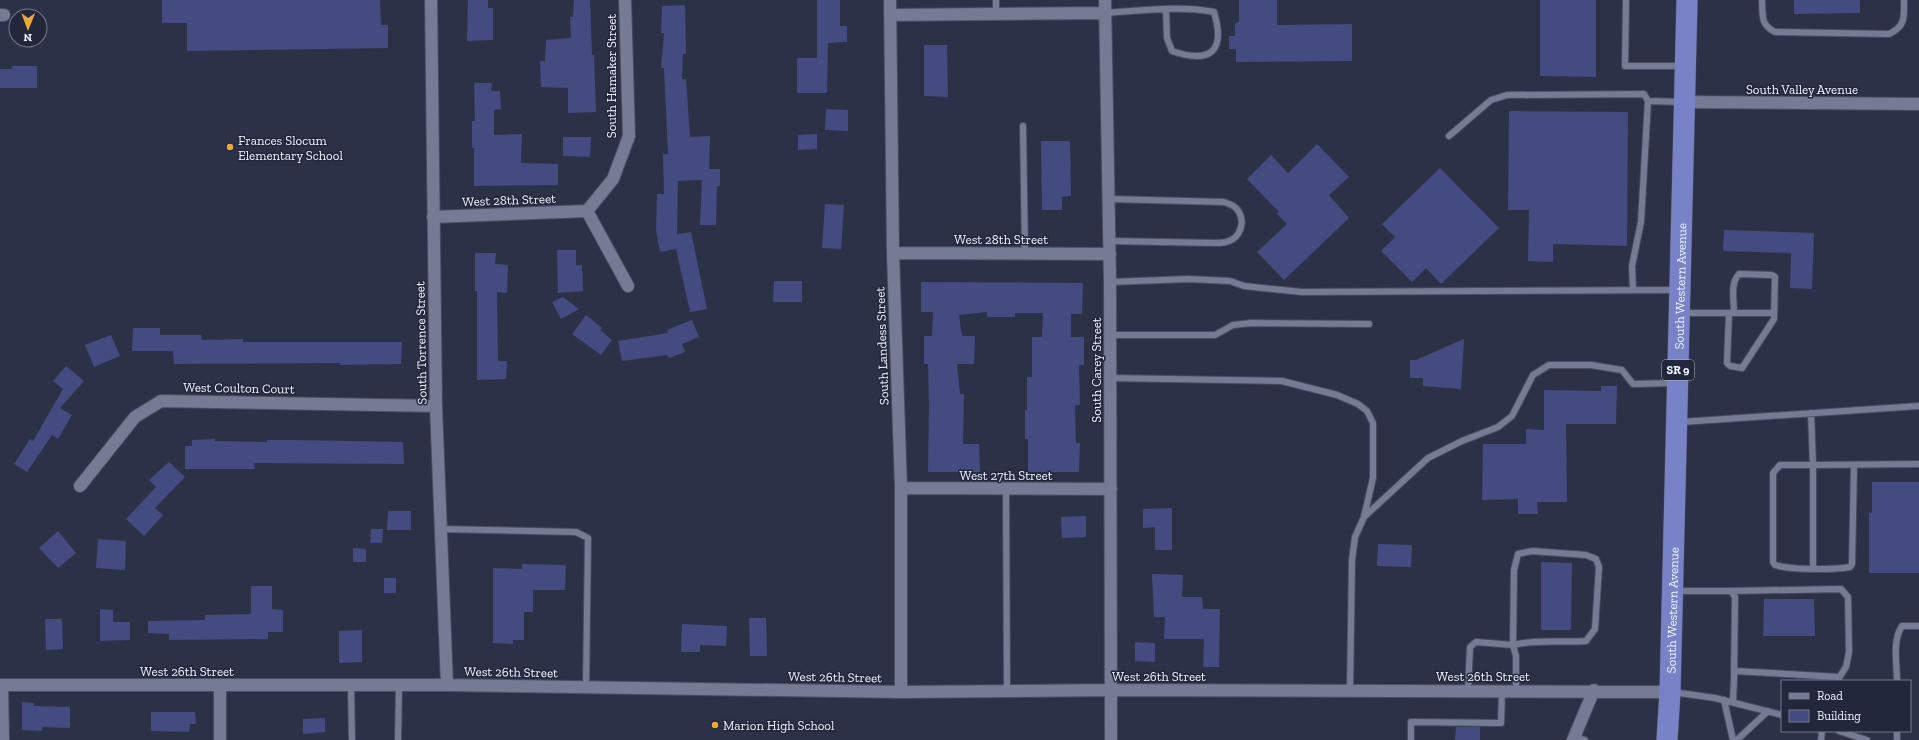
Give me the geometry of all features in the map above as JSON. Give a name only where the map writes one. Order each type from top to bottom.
[{"type":"highway","name":"South Western Avenue","points":[[1666,740],[1670,692],[1687,0]]},
{"type":"street","name":"South Torrence Street","points":[[432,0],[436,406],[447,685]]},
{"type":"street","name":"South Hamaker Street","points":[[587,211],[614,179],[629,136],[624,0]]},
{"type":"street","name":"South Landess Street","points":[[890,0],[893,253],[901,488],[901,692]]},
{"type":"street","name":"South Carey Street","points":[[1105,0],[1110,241],[1111,740]]},
{"type":"street","points":[[890,15],[1105,13]]},
{"type":"street","name":"South Valley Avenue","points":[[1685,102],[1919,104]]},
{"type":"street","name":"West 28th Street","points":[[433,217],[587,211]]},
{"type":"street","points":[[587,211],[628,286]]},
{"type":"street","name":"West 28th Street","points":[[893,253],[1110,254]]},
{"type":"street","name":"West Coulton Court","points":[[80,486],[135,417],[160,401],[436,406]]},
{"type":"street","name":"West 27th Street","points":[[901,488],[1111,489]]},
{"type":"street","points":[[1,685],[3,740]]},
{"type":"street","name":"West 26th Street","points":[[1,685],[447,685],[901,692],[1111,690],[1594,690],[1670,692]]},
{"type":"street","points":[[220,686],[220,740]]},
{"type":"street","points":[[1578,739],[1594,690]]},
{"type":"lane","points":[[996,0],[996,14]]},
{"type":"lane","points":[[1626,0],[1625,66],[1686,66]]},
{"type":"lane","points":[[1762,0],[1763,20],[1766,27],[1775,32],[1881,34],[1889,34],[1898,30],[1903,23],[1904,0]]},
{"type":"lane","points":[[1105,13],[1166,10],[1203,10],[1214,12],[1218,25],[1217,42],[1213,51],[1203,57],[1188,56],[1172,51],[1167,38],[1166,10]]},
{"type":"lane","points":[[1449,136],[1491,100],[1507,95],[1644,94],[1648,101],[1641,222],[1632,266],[1633,290]]},
{"type":"lane","points":[[1648,101],[1685,102]]},
{"type":"lane","points":[[1023,126],[1025,253]]},
{"type":"lane","points":[[1109,199],[1224,202],[1233,206],[1239,212],[1242,221],[1241,229],[1237,236],[1229,242],[1110,241]]},
{"type":"lane","points":[[1739,274],[1772,275],[1776,278],[1774,319],[1742,368],[1730,366],[1727,363],[1731,313],[1735,278],[1739,274]]},
{"type":"lane","points":[[1110,282],[1188,279],[1230,281],[1244,286],[1302,292],[1680,290]]},
{"type":"lane","points":[[1680,313],[1774,314]]},
{"type":"lane","points":[[1110,335],[1216,335],[1233,325],[1250,323],[1368,324]]},
{"type":"lane","points":[[1364,517],[1428,458],[1462,441],[1498,427],[1512,416],[1533,375],[1549,365],[1591,365],[1622,370],[1633,384],[1678,383]]},
{"type":"lane","points":[[1110,378],[1282,381],[1337,395],[1358,404],[1367,411],[1373,423],[1373,478],[1364,517],[1355,537],[1352,560],[1350,690]]},
{"type":"lane","points":[[1677,422],[1919,406]]},
{"type":"lane","points":[[1811,413],[1813,465],[1813,568]]},
{"type":"lane","points":[[1854,465],[1852,564],[1850,567],[1813,568],[1781,567],[1775,565],[1773,562],[1773,473],[1780,465],[1919,464]]},
{"type":"lane","points":[[1006,488],[1007,691]]},
{"type":"lane","points":[[441,529],[576,532],[588,538],[586,687]]},
{"type":"lane","points":[[1468,690],[1470,647],[1476,642],[1514,645],[1530,641],[1586,641],[1595,629],[1599,567],[1596,559],[1586,555],[1532,550],[1518,554],[1514,570],[1514,645],[1516,656],[1516,690]]},
{"type":"lane","points":[[1672,591],[1731,592],[1841,589],[1848,597],[1849,652],[1846,667],[1838,679],[1735,671]]},
{"type":"lane","points":[[1731,592],[1735,598],[1735,671],[1732,702]]},
{"type":"lane","points":[[1897,680],[1896,638],[1899,630],[1902,626],[1919,626]]},
{"type":"lane","points":[[351,685],[352,740]]},
{"type":"lane","points":[[398,740],[399,685]]},
{"type":"lane","points":[[1411,740],[1411,722],[1501,723],[1502,690]]},
{"type":"lane","points":[[1670,692],[1724,700],[1781,715]]},
{"type":"lane","points":[[1724,700],[1733,740]]},
{"type":"lane","points":[[1737,740],[1768,711]]},
{"type":"lane","points":[[1842,732],[1867,740]]},
{"type":"building","points":[[162,0],[380,0],[381,25],[388,25],[388,48],[187,51],[187,23],[162,23]]},
{"type":"building","points":[[468,0],[488,0],[488,8],[493,8],[493,40],[467,41]]},
{"type":"building","points":[[574,0],[590,0],[596,112],[568,113],[568,88],[541,87],[540,61],[545,61],[546,40],[571,38],[570,17],[573,17]]},
{"type":"building","points":[[817,0],[840,0],[840,26],[847,26],[847,42],[828,43],[827,93],[797,93],[797,58],[817,58]]},
{"type":"building","points":[[1239,0],[1277,0],[1277,25],[1352,24],[1352,61],[1236,62],[1236,49],[1229,49],[1229,36],[1235,36],[1235,23],[1239,22]]},
{"type":"building","points":[[1540,0],[1596,0],[1596,77],[1540,76]]},
{"type":"building","points":[[1794,0],[1860,0],[1860,13],[1794,14]]},
{"type":"building","points":[[685,5],[686,54],[683,54],[682,79],[686,79],[690,137],[710,136],[709,169],[720,169],[720,186],[717,186],[716,225],[700,225],[702,180],[678,181],[677,234],[691,232],[707,309],[690,312],[676,249],[660,252],[656,231],[657,194],[664,194],[663,154],[668,154],[664,68],[661,68],[664,33],[661,33],[662,6]]},
{"type":"building","points":[[924,45],[947,45],[948,97],[924,96]]},
{"type":"building","points":[[12,66],[37,66],[37,88],[0,88],[0,69],[12,69]]},
{"type":"building","points":[[474,83],[492,83],[491,91],[500,91],[501,109],[494,110],[494,135],[522,134],[521,163],[558,164],[558,185],[474,186],[472,121],[475,121]]},
{"type":"building","points":[[826,109],[848,110],[848,131],[825,130]]},
{"type":"building","points":[[1509,111],[1628,112],[1627,246],[1553,244],[1553,262],[1528,261],[1529,210],[1508,210]]},
{"type":"building","points":[[817,134],[817,149],[798,150],[798,135]]},
{"type":"building","points":[[563,137],[591,137],[590,157],[563,156]]},
{"type":"building","points":[[1041,141],[1070,141],[1071,196],[1062,197],[1062,210],[1042,210]]},
{"type":"building","points":[[1317,144],[1349,177],[1329,195],[1349,218],[1284,280],[1257,252],[1287,224],[1277,214],[1279,212],[1247,179],[1271,155],[1288,173]]},
{"type":"building","points":[[1440,168],[1499,228],[1441,284],[1426,268],[1412,282],[1381,251],[1395,237],[1382,224]]},
{"type":"building","points":[[825,204],[844,205],[841,249],[822,248]]},
{"type":"building","points":[[1724,230],[1814,233],[1812,289],[1790,288],[1791,253],[1723,251]]},
{"type":"building","points":[[557,250],[576,250],[576,265],[582,265],[583,291],[558,293]]},
{"type":"building","points":[[475,253],[496,253],[495,264],[508,265],[507,293],[497,292],[498,361],[507,361],[506,379],[477,380],[477,291],[475,291]]},
{"type":"building","points":[[774,281],[802,281],[802,302],[773,302]]},
{"type":"building","points":[[921,282],[1083,283],[1082,314],[1071,314],[1071,337],[1084,337],[1084,365],[1079,365],[1080,405],[1075,405],[1076,443],[1080,443],[1079,472],[1028,472],[1028,439],[1025,439],[1027,377],[1032,377],[1032,337],[1042,337],[1043,313],[1015,313],[1015,317],[987,317],[987,312],[959,315],[962,336],[975,336],[974,364],[957,364],[960,394],[964,394],[963,444],[979,444],[980,472],[928,472],[928,364],[924,364],[924,336],[932,336],[933,312],[921,312]]},
{"type":"building","points":[[563,297],[579,309],[561,319],[552,302]]},
{"type":"building","points":[[586,315],[602,328],[600,330],[612,340],[601,355],[572,334]]},
{"type":"building","points":[[692,320],[699,337],[682,344],[685,352],[669,358],[667,355],[622,361],[618,341],[668,333],[667,330]]},
{"type":"building","points":[[133,328],[160,328],[160,335],[201,335],[202,340],[243,339],[243,342],[402,342],[401,364],[174,364],[173,351],[132,351]]},
{"type":"building","points":[[111,335],[120,356],[94,367],[85,345]]},
{"type":"building","points":[[1464,339],[1461,389],[1423,386],[1423,378],[1410,378],[1410,360],[1416,360]]},
{"type":"building","points":[[66,366],[84,381],[60,408],[72,415],[58,439],[52,435],[27,472],[14,464],[30,439],[33,441],[63,389],[53,381]]},
{"type":"building","points":[[1601,386],[1617,386],[1616,424],[1566,424],[1567,502],[1537,502],[1538,514],[1518,514],[1518,499],[1482,500],[1483,444],[1526,444],[1526,429],[1544,430],[1544,390],[1601,391]]},
{"type":"building","points":[[215,439],[215,441],[267,442],[267,440],[294,440],[403,442],[404,464],[254,463],[255,469],[185,469],[185,446],[192,446],[192,440]]},
{"type":"building","points":[[169,462],[185,477],[155,508],[163,515],[144,536],[126,519],[156,487],[149,480]]},
{"type":"building","points":[[1872,482],[1919,482],[1919,573],[1869,573],[1869,512],[1872,513]]},
{"type":"building","points":[[1172,508],[1172,550],[1155,550],[1155,527],[1143,528],[1143,509]]},
{"type":"building","points":[[388,511],[411,511],[411,530],[387,530]]},
{"type":"building","points":[[1086,516],[1086,537],[1062,538],[1061,517]]},
{"type":"building","points":[[371,529],[383,529],[382,543],[370,543]]},
{"type":"building","points":[[58,531],[76,553],[58,568],[39,548]]},
{"type":"building","points":[[98,539],[126,541],[125,570],[96,568]]},
{"type":"building","points":[[1378,544],[1412,545],[1411,567],[1377,566]]},
{"type":"building","points":[[353,548],[366,549],[366,562],[353,562]]},
{"type":"building","points":[[1541,562],[1572,563],[1571,630],[1541,630]]},
{"type":"building","points":[[522,564],[566,565],[565,590],[533,590],[533,612],[524,612],[524,640],[513,640],[513,644],[493,643],[493,568],[522,569]]},
{"type":"building","points":[[1152,574],[1183,575],[1182,597],[1202,597],[1203,609],[1220,609],[1219,667],[1203,667],[1204,639],[1164,639],[1165,617],[1154,617]]},
{"type":"building","points":[[384,578],[396,578],[396,593],[384,593]]},
{"type":"building","points":[[251,586],[272,586],[272,609],[283,610],[283,632],[268,632],[268,639],[169,640],[169,634],[148,633],[148,621],[205,620],[205,615],[251,614]]},
{"type":"building","points":[[1764,599],[1814,599],[1815,636],[1763,636]]},
{"type":"building","points":[[100,609],[113,610],[113,622],[130,622],[130,640],[100,641]]},
{"type":"building","points":[[749,618],[766,618],[767,656],[750,656]]},
{"type":"building","points":[[45,619],[62,619],[63,649],[46,650]]},
{"type":"building","points":[[682,624],[727,626],[726,646],[700,645],[700,652],[681,652]]},
{"type":"building","points":[[362,630],[362,662],[339,663],[339,631]]},
{"type":"building","points":[[1135,642],[1155,643],[1155,662],[1135,661]]},
{"type":"building","points":[[22,702],[34,703],[34,706],[70,707],[70,728],[42,727],[42,731],[22,730]]},
{"type":"building","points":[[151,712],[195,712],[196,724],[190,724],[189,732],[151,731]]},
{"type":"building","points":[[325,718],[325,732],[303,734],[303,719]]},
{"type":"building","points":[[1456,727],[1480,727],[1480,740],[1455,740]]},
{"type":"place","name":"Frances Slocum Elementary School","points":[[230,147]]},
{"type":"place","name":"Marion High School","points":[[715,725]]}]
